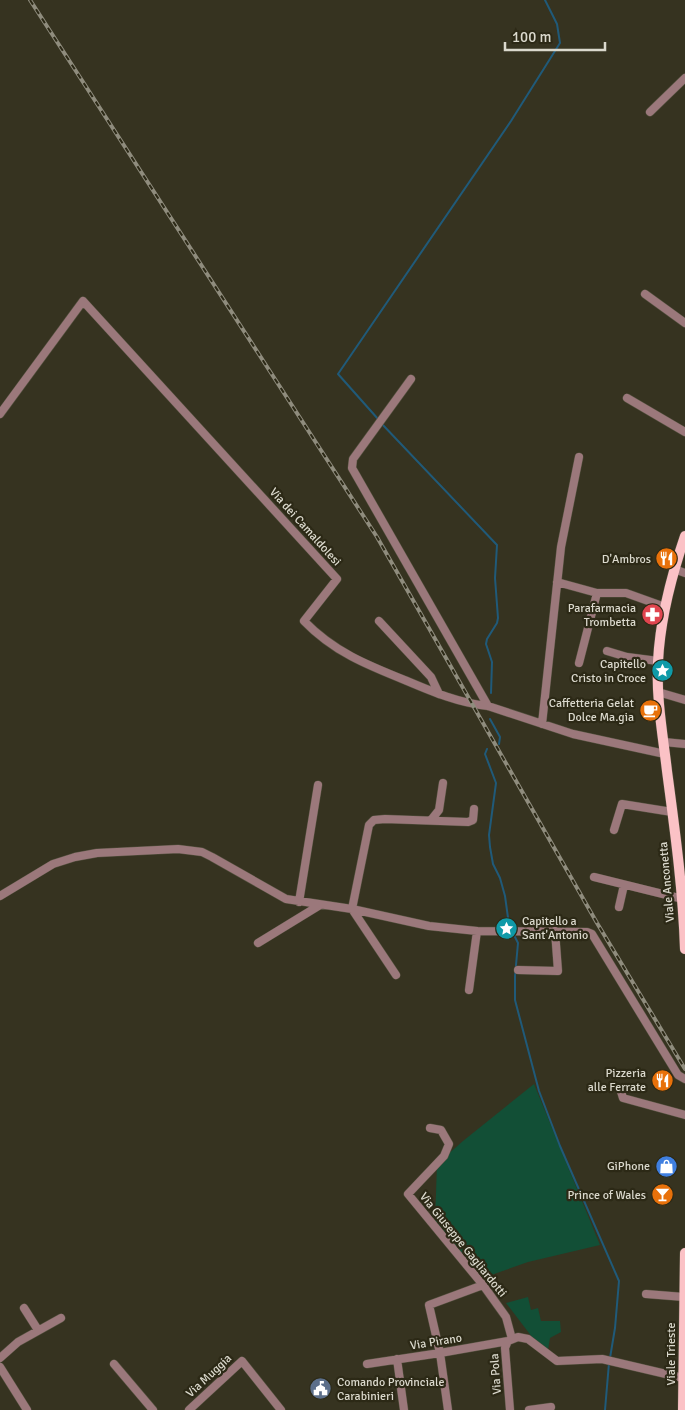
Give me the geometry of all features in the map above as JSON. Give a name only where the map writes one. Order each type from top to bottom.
[{"type":"main road","name":"Viale Anconetta","points":[[685,536],[674,569],[665,607],[658,661],[658,692],[665,754],[672,812],[683,874],[685,949]]},
{"type":"main road","name":"Viale Trieste","points":[[683,1410],[685,1253]]},
{"type":"street","points":[[650,112],[685,78]]},
{"type":"street","points":[[645,294],[685,323]]},
{"type":"street","name":"Via dei Camaldolesi","points":[[0,414],[83,302],[337,579],[304,621],[316,634],[356,660],[439,694],[473,704],[488,706],[574,734],[665,754]]},
{"type":"street","points":[[411,379],[353,459],[352,468],[488,706]]},
{"type":"street","points":[[627,398],[685,432]]},
{"type":"street","points":[[542,724],[561,547],[579,457]]},
{"type":"street","points":[[674,569],[685,573]]},
{"type":"street","points":[[557,582],[597,593],[626,593],[665,607]]},
{"type":"street","points":[[579,662],[597,593]]},
{"type":"street","points":[[379,621],[431,677],[439,694]]},
{"type":"street","points":[[607,651],[628,657],[658,661]]},
{"type":"street","points":[[658,692],[685,700]]},
{"type":"street","points":[[664,742],[685,744]]},
{"type":"street","points":[[431,820],[439,810],[443,783]]},
{"type":"street","points":[[299,902],[318,785]]},
{"type":"street","points":[[614,830],[622,804],[672,812]]},
{"type":"street","points":[[396,975],[352,910],[369,825],[374,820],[385,819],[468,822],[473,820],[474,809]]},
{"type":"street","points":[[0,896],[53,864],[75,857],[97,853],[178,849],[207,855],[286,899],[299,902],[352,910],[429,926],[477,931],[587,932],[592,934],[678,1074],[685,1079]]},
{"type":"street","points":[[594,878],[683,899]]},
{"type":"street","points":[[619,906],[624,884]]},
{"type":"street","points":[[258,943],[320,905]]},
{"type":"street","points":[[468,990],[477,931]]},
{"type":"street","points":[[518,970],[558,971],[555,931]]},
{"type":"street","points":[[620,1088],[623,1098],[685,1115]]},
{"type":"street","name":"Via Giuseppe Gagliardotti","points":[[430,1128],[441,1130],[449,1144],[444,1156],[408,1194],[483,1285],[506,1317],[510,1340]]},
{"type":"street","points":[[448,1410],[440,1353],[429,1305],[483,1285]]},
{"type":"street","points":[[646,1294],[684,1292]]},
{"type":"street","points":[[24,1308],[38,1330]]},
{"type":"street","points":[[0,1358],[18,1342],[61,1318]]},
{"type":"street","points":[[510,1340],[522,1337],[528,1339],[558,1361],[602,1360],[683,1378]]},
{"type":"street","name":"Via Pirano","points":[[367,1364],[510,1340]]},
{"type":"street","name":"Via Pola","points":[[510,1340],[505,1348],[510,1410]]},
{"type":"street","points":[[397,1359],[404,1410]]},
{"type":"street","name":"Via Muggia","points":[[189,1410],[242,1361],[281,1410]]},
{"type":"street","points":[[114,1364],[153,1410]]},
{"type":"street","points":[[0,1366],[27,1410]]},
{"type":"street","points":[[529,1410],[551,1407]]},
{"type":"green space","points":[[534,1084],[600,1245],[528,1262],[480,1279],[435,1222],[437,1164]]},
{"type":"green space","points":[[528,1297],[531,1310],[538,1308],[541,1321],[560,1321],[561,1332],[550,1338],[548,1350],[532,1337],[506,1303]]},
{"type":"waterway","points":[[378,419],[338,374],[511,121],[560,43],[557,24],[545,0]]},
{"type":"waterway","points":[[381,423],[497,545],[495,578],[498,618],[486,644],[492,662],[491,693]]},
{"type":"waterway","points":[[490,719],[500,737],[499,744]]},
{"type":"waterway","points":[[487,749],[485,754],[496,783],[489,835],[490,847],[493,864],[500,878],[505,896],[509,925]]},
{"type":"waterway","points":[[514,935],[518,943],[515,1000],[539,1091],[560,1146],[619,1281],[610,1358]]},
{"type":"waterway","points":[[605,1410],[609,1363]]},
{"type":"railway","points":[[30,0],[377,537],[597,923],[685,1069]]},
{"type":"place","name":"D'Ambros","points":[[667,559]]},
{"type":"place","name":"Parafarmacia Trombetta","points":[[652,615]]},
{"type":"place","name":"Capitello Cristo in Croce","points":[[662,671]]},
{"type":"place","name":"Caffetteria Gelat Dolce Ma.gia","points":[[650,710]]},
{"type":"place","name":"Capitello a Sant'Antonio","points":[[506,928]]},
{"type":"place","name":"Pizzeria alle Ferrate","points":[[662,1080]]},
{"type":"place","name":"GiPhone","points":[[666,1166]]},
{"type":"place","name":"Prince of Wales","points":[[662,1195]]},
{"type":"place","name":"Comando Provinciale Carabinieri","points":[[321,1389]]}]
